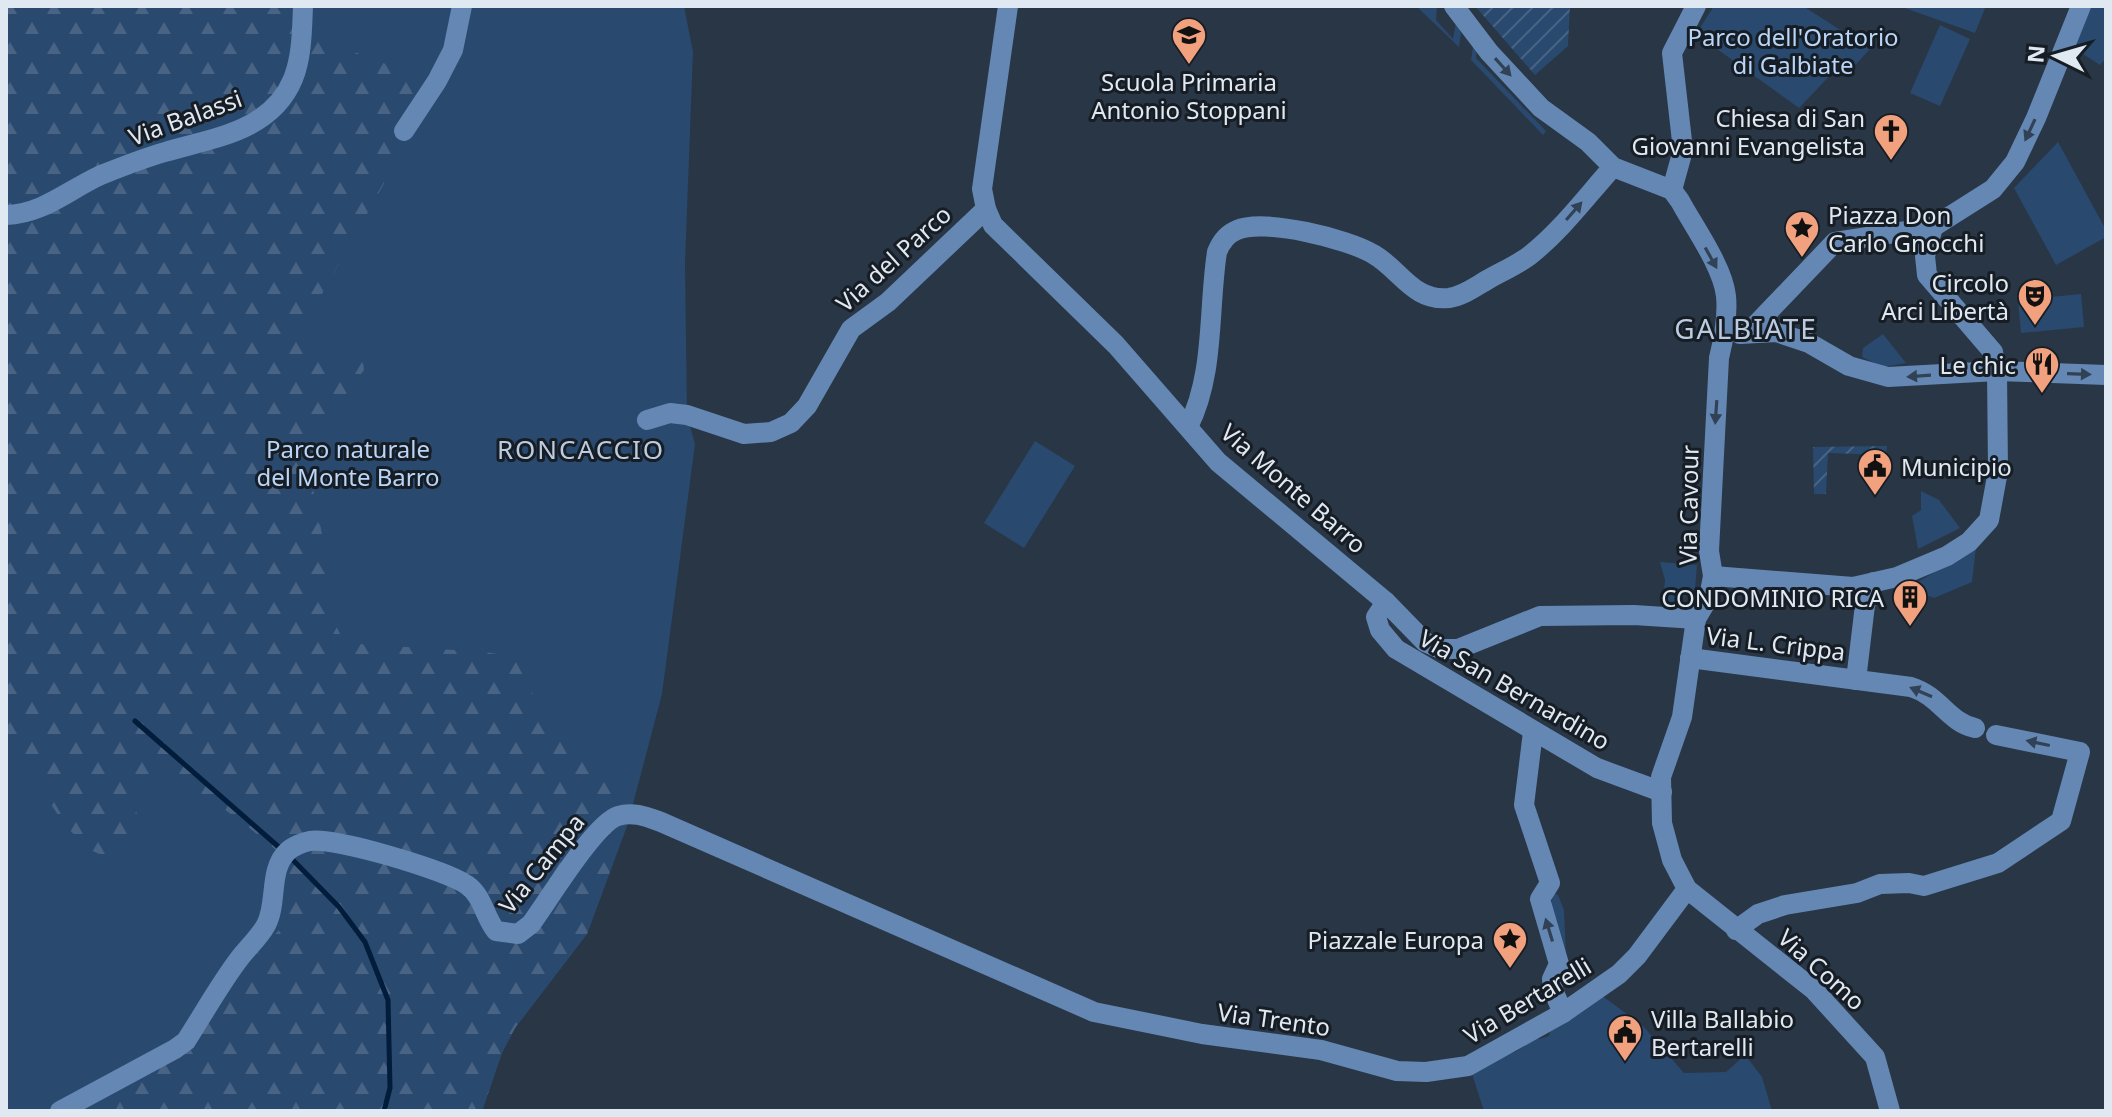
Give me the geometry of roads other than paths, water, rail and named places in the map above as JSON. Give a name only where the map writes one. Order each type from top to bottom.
[{"type":"street","name":"Via Balassi","points":[[6,215],[25,215],[100,176],[163,152],[233,133],[257,121],[274,107],[293,80],[302,35],[303,6]]},
{"type":"street","points":[[404,131],[453,50],[462,6]]},
{"type":"street","points":[[986,209],[982,189],[1008,6]]},
{"type":"street","points":[[1454,6],[1489,52],[1541,108],[1588,142],[1613,167],[1672,190],[1683,150],[1672,53],[1696,6]]},
{"type":"street","points":[[1748,333],[1835,242],[1933,227],[1993,189],[2015,162],[2081,6]]},
{"type":"street","points":[[1188,427],[1196,412],[1204,378],[1217,252],[1233,231],[1251,227],[1317,233],[1370,252],[1408,286],[1435,298],[1457,296],[1532,254],[1613,167]]},
{"type":"street","name":"Via Cavour","points":[[1672,190],[1722,277],[1726,296],[1710,502],[1709,551],[1713,576],[1709,597],[1696,619],[1682,717],[1661,777],[1662,823],[1672,860],[1687,889]]},
{"type":"street","name":"Via del Parco","points":[[647,420],[670,413],[687,415],[744,434],[771,432],[791,423],[807,406],[851,329],[888,302],[986,209]]},
{"type":"street","name":"Via Monte Barro","points":[[986,209],[993,225],[1116,345],[1218,462],[1386,602],[1425,642],[1441,649],[1458,649],[1540,616],[1634,615],[1696,619]]},
{"type":"street","points":[[1713,576],[1853,587],[1897,577],[1947,556],[1969,542],[1989,520],[1998,471],[1997,371],[1993,352],[1927,275],[1925,256],[1933,227]]},
{"type":"street","points":[[1724,334],[1776,332],[1809,343],[1849,366],[1888,377],[1997,371],[2106,375]]},
{"type":"street","points":[[1856,680],[1865,605],[1874,582]]},
{"type":"street","name":"Via San Bernardino","points":[[1386,602],[1376,617],[1380,630],[1396,649],[1597,768],[1662,792]]},
{"type":"street","name":"Via L. Crippa","points":[[1690,658],[1925,691],[1958,722],[1975,728]]},
{"type":"street","points":[[1533,732],[1524,805],[1550,883],[1540,899],[1559,964],[1552,979],[1553,990],[1563,1013]]},
{"type":"street","points":[[1736,930],[1758,914],[1785,905],[1857,893],[1880,884],[1924,886],[1998,863],[2048,831],[2061,821],[2080,752],[1996,735]]},
{"type":"street","name":"Via Campa","points":[[60,1111],[186,1041],[238,960],[265,926],[273,907],[279,861],[290,849],[310,841],[342,845],[402,860],[449,876],[468,886],[480,899],[488,922],[496,931],[518,934],[531,924],[590,840],[614,817],[630,813],[645,816],[1094,1012]]},
{"type":"street","name":"Via Como","points":[[1687,889],[1814,990],[1875,1057],[1890,1111]]},
{"type":"street","name":"Via Bertarelli","points":[[1446,1070],[1468,1066],[1563,1013],[1619,974],[1637,956],[1687,889]]},
{"type":"street","name":"Via Trento","points":[[1094,1012],[1202,1034],[1321,1050],[1397,1071],[1446,1070]]},
{"type":"waterway","points":[[135,721],[281,849]]},
{"type":"waterway","points":[[289,856],[339,907],[365,942],[388,1000],[390,1088],[384,1111]]},
{"type":"place","name":"Scuola Primaria Antonio Stoppani","points":[[1189,66]]},
{"type":"place","name":"Chiesa di San Giovanni Evangelista","points":[[1891,162]]},
{"type":"place","name":"Piazza Don Carlo Gnocchi","points":[[1802,259]]},
{"type":"place","name":"Circolo Arci Libertà","points":[[2035,327]]},
{"type":"place","name":"Le chic","points":[[2042,395]]},
{"type":"place","name":"Municipio","points":[[1875,497]]},
{"type":"place","name":"CONDOMINIO RICA","points":[[1910,628]]},
{"type":"place","name":"Piazzale Europa","points":[[1510,970]]},
{"type":"place","name":"Villa Ballabio Bertarelli","points":[[1625,1063]]},
{"type":"district","name":"GALBIATE","points":[[1746,328]]},
{"type":"district","name":"RONCACCIO","points":[[581,449]]},
{"type":"park label","name":"Parco dell'Oratorio di Galbiate","points":[[1793,50]]},
{"type":"park label","name":"Parco naturale del Monte Barro","points":[[348,462]]}]
